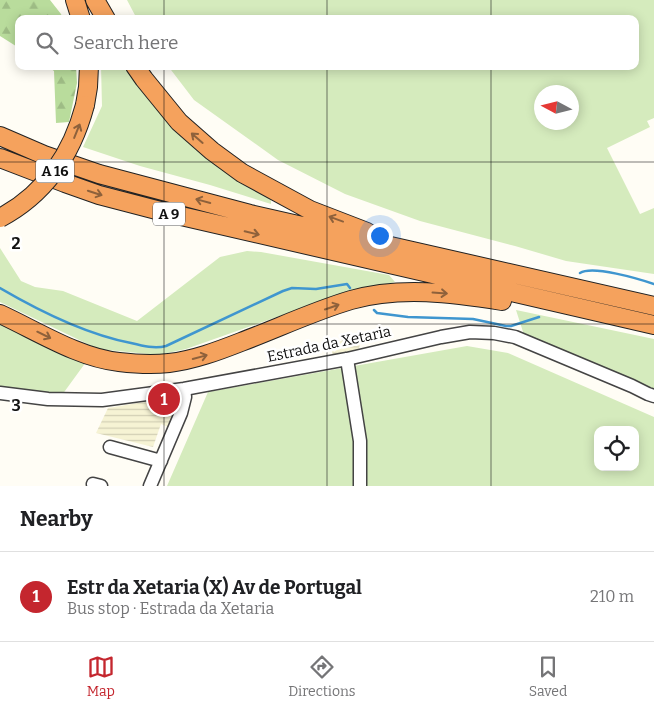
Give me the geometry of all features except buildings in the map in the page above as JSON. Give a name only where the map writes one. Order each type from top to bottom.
[{"type":"highway","points":[[75,0],[80,15]]},
{"type":"highway","points":[[95,0],[104,15]]},
{"type":"highway","name":"A 16","points":[[0,218],[17,208],[44,184],[56,170],[74,138],[80,121],[85,105],[89,70]]},
{"type":"highway","points":[[138,70],[179,122],[242,173],[310,210],[414,251]]},
{"type":"highway","name":"A 9","points":[[0,136],[44,155],[99,174],[250,214],[654,306]]},
{"type":"highway","name":"A 9","points":[[0,158],[99,195],[168,213],[654,324]]},
{"type":"highway","points":[[0,314],[66,346],[91,355],[116,362],[151,365],[203,356],[335,306],[366,297],[392,293],[419,292],[458,295],[568,314],[624,318]]},
{"type":"street","name":"Estrada da Xetaria","points":[[0,393],[48,399],[102,400],[184,389],[347,359],[470,332],[494,333],[515,337],[654,396]]},
{"type":"street","points":[[347,359],[360,441],[360,486]]},
{"type":"street","points":[[150,486],[181,413],[185,397],[184,389]]},
{"type":"street","points":[[110,447],[161,461]]},
{"type":"shaded area","points":[[340,335],[349,336],[333,350],[334,352],[357,338],[360,339],[358,351],[333,357],[332,351],[329,351],[330,344],[342,341]]},
{"type":"shaded area","points":[[162,399],[172,404],[174,413],[168,427],[161,424],[153,447],[96,433],[108,408]]},
{"type":"green space","points":[[0,0],[50,0],[61,15],[15,15],[15,45],[0,36]]},
{"type":"green space","points":[[127,0],[654,0],[654,118],[647,121],[650,127],[607,148],[640,214],[654,208],[654,274],[566,261],[420,221],[345,194],[278,160],[194,100],[171,70],[639,70],[639,15],[135,15]]},
{"type":"green space","points":[[53,70],[76,70],[77,83],[69,122],[56,123]]},
{"type":"green space","points":[[101,70],[133,70],[212,160],[271,200],[271,204],[140,166],[83,147],[102,106]]},
{"type":"green space","points":[[0,248],[21,281],[35,287],[63,291],[137,321],[220,257],[247,251],[389,275],[395,282],[325,300],[186,349],[158,355],[98,349],[0,302]]},
{"type":"green space","points":[[516,310],[654,339],[654,389],[524,335]]},
{"type":"green space","points":[[0,322],[86,362],[62,395],[0,386]]},
{"type":"green space","points":[[467,346],[508,353],[654,417],[654,486],[167,486],[208,392]]},
{"type":"waterway","points":[[580,273],[586,271],[605,272],[654,284]]},
{"type":"waterway","points":[[0,288],[47,314],[80,328],[114,339],[144,346],[158,347],[166,346],[292,288],[316,289],[347,284],[350,288]]},
{"type":"waterway","points":[[374,310],[377,313],[408,317],[473,319],[506,326],[539,317]]},
{"type":"place","name":"Estr da Xetaria (X) Av de Portugal","points":[[164,399]]}]
